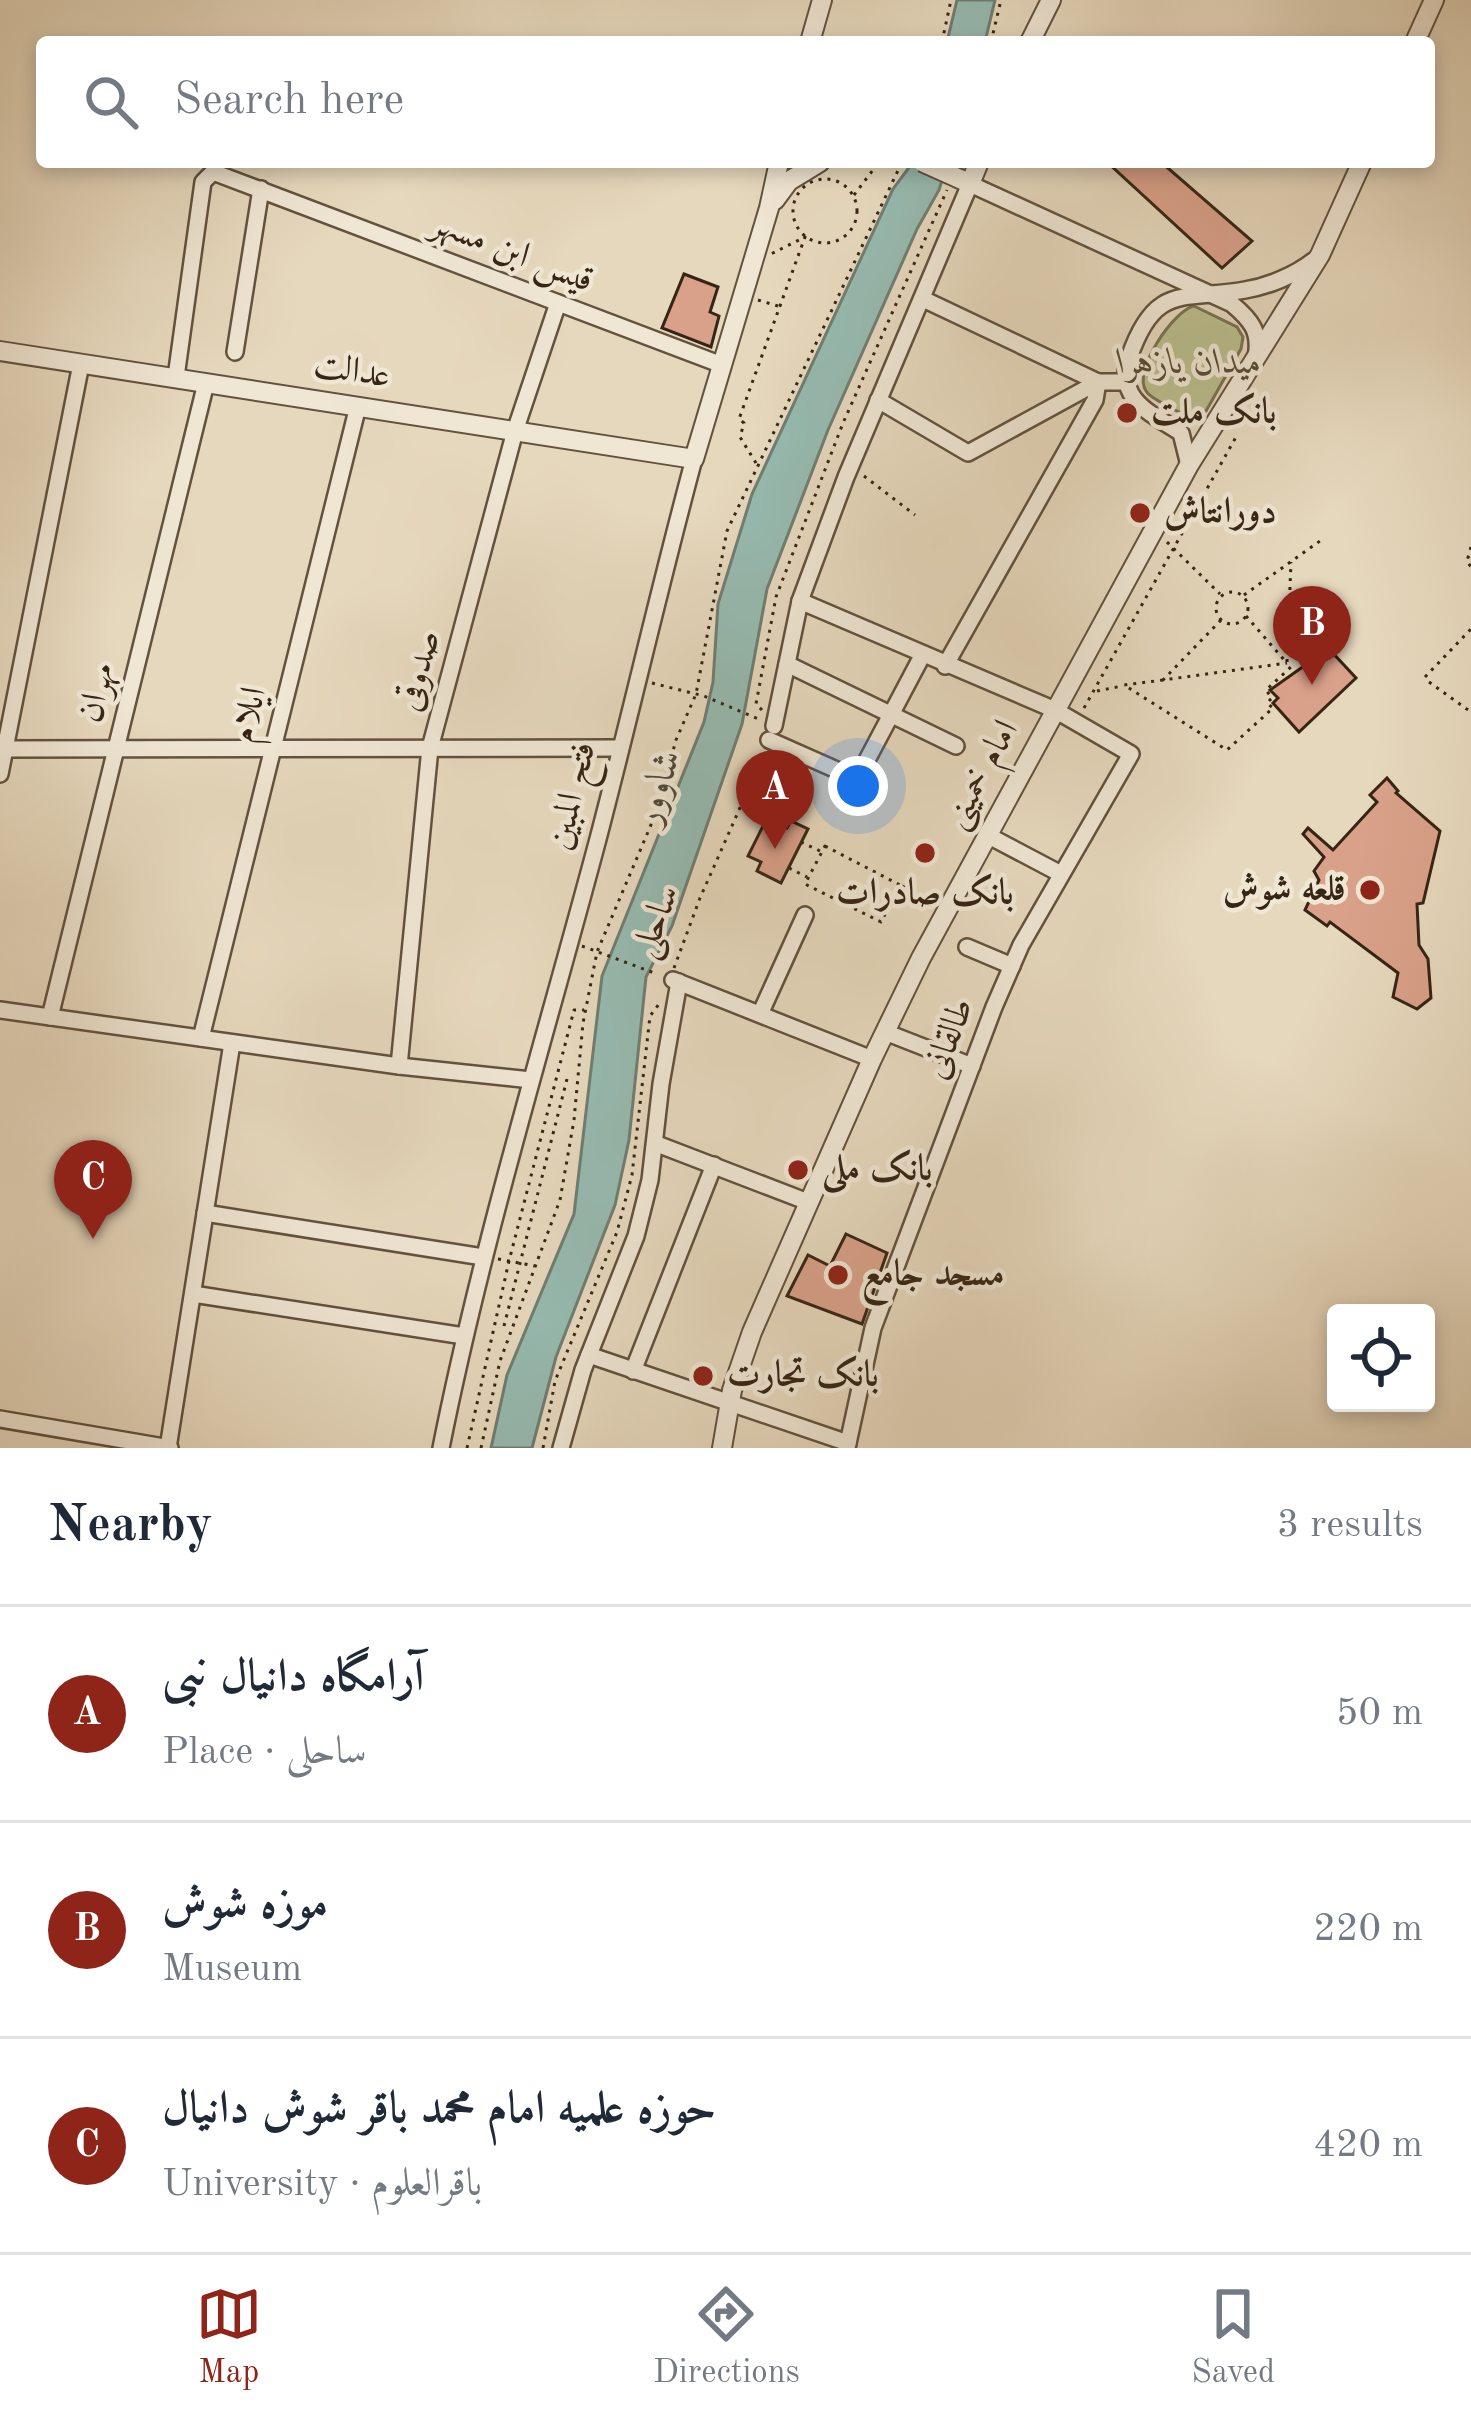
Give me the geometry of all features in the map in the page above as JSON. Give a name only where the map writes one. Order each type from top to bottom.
[{"type":"street","points":[[1033,36],[1051,0]]},
{"type":"street","points":[[1418,36],[1434,0]]},
{"type":"street","points":[[812,36],[820,6]]},
{"type":"street","points":[[820,6],[821,36]]},
{"type":"street","name":"فتح المبین","points":[[441,1448],[483,1257],[694,459],[777,168]]},
{"type":"street","points":[[769,208],[789,181],[810,168]]},
{"type":"street","points":[[933,168],[1232,304],[1250,319],[1259,342],[1255,360]]},
{"type":"street","points":[[922,656],[857,779],[767,728],[800,601],[878,400],[911,294],[960,182],[973,168]]},
{"type":"street","name":"امام خمینی","points":[[722,1448],[752,1332],[885,1032],[1189,465],[1320,255],[1359,168]]},
{"type":"street","name":"قیس ابن مسهر","points":[[176,377],[203,182],[213,172],[722,365]]},
{"type":"street","points":[[235,352],[261,188]]},
{"type":"street","points":[[1189,465],[1181,433],[1129,395],[1125,382],[1133,345],[1163,303],[1275,281],[1299,272],[1320,255]]},
{"type":"street","points":[[1144,264],[1157,284],[1152,315]]},
{"type":"street","points":[[911,294],[1098,382],[1125,382]]},
{"type":"street","name":"صدوقی","points":[[399,1066],[430,748],[515,431],[558,303]]},
{"type":"street","name":"عدالت","points":[[0,351],[694,459]]},
{"type":"street","points":[[0,775],[81,364]]},
{"type":"street","points":[[878,400],[968,453],[1098,382]]},
{"type":"street","points":[[945,666],[1095,400],[1098,382]]},
{"type":"street","name":"مهران","points":[[50,1017],[206,383]]},
{"type":"street","name":"ایلام","points":[[201,1038],[358,406]]},
{"type":"street","points":[[1181,433],[1215,424]]},
{"type":"street","name":"طالقانی","points":[[800,601],[1055,710],[1131,754],[1012,966],[873,1328],[848,1446]]},
{"type":"street","points":[[787,664],[956,746]]},
{"type":"street","points":[[2,749],[619,748]]},
{"type":"street","points":[[987,835],[1061,874]]},
{"type":"street","points":[[761,1012],[806,915]]},
{"type":"street","points":[[967,947],[1012,966]]},
{"type":"street","points":[[671,979],[872,1059]]},
{"type":"street","name":"ساحلی","points":[[561,1448],[589,1355],[635,1236],[657,1144],[671,979]]},
{"type":"street","points":[[0,1010],[531,1080]]},
{"type":"street","points":[[885,1032],[972,1066]]},
{"type":"street","points":[[0,1419],[169,1448],[232,1043]]},
{"type":"street","points":[[657,1144],[808,1202]]},
{"type":"street","points":[[633,1371],[714,1165]]},
{"type":"street","points":[[205,1214],[483,1257]]},
{"type":"street","points":[[193,1294],[464,1336]]},
{"type":"street","points":[[589,1355],[848,1446]]},
{"type":"path","points":[[943,36],[951,0]]},
{"type":"path","points":[[992,36],[1001,0]]},
{"type":"path","points":[[853,196],[874,168]]},
{"type":"path","points":[[481,1448],[500,1361],[560,1200],[597,952],[656,814],[676,740],[696,694],[728,531],[899,168]]},
{"type":"path","points":[[825,179],[838,182],[853,196],[857,215],[844,237],[818,243],[806,237],[793,214],[801,190],[825,179]]},
{"type":"path","points":[[760,708],[755,704],[776,597],[843,424],[911,294],[944,203],[960,182]]},
{"type":"path","points":[[753,262],[806,237]]},
{"type":"path","points":[[757,466],[740,437],[744,424],[739,419],[806,237]]},
{"type":"path","points":[[742,296],[780,306]]},
{"type":"path","points":[[1076,722],[1235,437]]},
{"type":"path","points":[[851,467],[915,514]]},
{"type":"path","points":[[1154,530],[1221,595]]},
{"type":"path","points":[[1243,596],[1320,541]]},
{"type":"path","points":[[1471,548],[1467,561],[1471,567]]},
{"type":"path","points":[[1124,685],[1227,750],[1273,708],[1267,703],[1272,698],[1266,690],[1289,665],[1291,562]]},
{"type":"path","points":[[1221,620],[1216,603],[1221,595],[1243,596]]},
{"type":"path","points":[[1221,620],[1239,622],[1246,616],[1243,596]]},
{"type":"path","points":[[1246,616],[1297,673]]},
{"type":"path","points":[[1163,680],[1221,620]]},
{"type":"path","points":[[1471,629],[1427,679],[1471,712]]},
{"type":"path","points":[[1094,691],[1289,665]]},
{"type":"path","points":[[635,679],[704,696],[767,728]]},
{"type":"path","name":"ساحلی","points":[[543,1448],[555,1382],[617,1232],[632,1175],[650,1016],[663,1000],[767,728]]},
{"type":"path","points":[[802,842],[822,852]]},
{"type":"path","points":[[900,885],[881,922],[806,884],[825,846],[918,894]]},
{"type":"path","points":[[789,868],[808,878]]},
{"type":"path","points":[[569,941],[671,979]]},
{"type":"path","points":[[466,1448],[574,1010],[585,1010]]},
{"type":"path","points":[[504,1327],[567,1079]]},
{"type":"path","points":[[531,1080],[578,1079]]},
{"type":"path","points":[[483,1257],[537,1266]]},
{"type":"path","points":[[494,1324],[513,1329]]},
{"type":"green space","name":"میدان یازهرا","points":[[1194,306],[1237,327],[1243,337],[1206,411],[1187,414],[1150,396],[1143,382],[1157,342],[1176,318]]},
{"type":"water","points":[[957,0],[995,0],[986,36],[948,36]]},
{"type":"water","points":[[909,168],[946,168],[828,430],[767,589],[742,724],[672,926],[646,977],[629,1140],[615,1205],[556,1357],[532,1448],[491,1448],[507,1375],[574,1214],[602,976],[704,722],[713,682],[718,604],[752,494],[893,189]]},
{"type":"building","points":[[1114,168],[1168,168],[1252,241],[1222,268]]},
{"type":"building","points":[[684,274],[718,287],[710,312],[719,316],[711,347],[662,328]]},
{"type":"building","points":[[1315,646],[1324,654],[1329,649],[1356,678],[1299,732],[1273,703],[1278,698],[1270,690],[1304,666],[1303,656]]},
{"type":"building","name":"قلعه شوش","points":[[1387,778],[1396,793],[1440,831],[1423,903],[1417,904],[1419,945],[1428,959],[1431,998],[1417,1009],[1393,997],[1398,973],[1330,922],[1327,926],[1305,910],[1319,880],[1314,871],[1324,857],[1303,834],[1308,828],[1333,850],[1377,802],[1370,795]]},
{"type":"building","points":[[767,818],[787,828],[791,821],[808,829],[781,883],[757,871],[761,862],[748,856]]},
{"type":"building","name":"مسجد جامع","points":[[846,1234],[887,1253],[862,1324],[787,1296],[808,1255],[830,1266]]},
{"type":"place","name":"بانک ملت","points":[[1127,413]]},
{"type":"place","name":"دورانتاش","points":[[1140,513]]},
{"type":"place","name":"موزه شوش","points":[[1312,685]]},
{"type":"place","name":"آرامگاه دانیال نبی","points":[[775,849]]},
{"type":"place","name":"بانک صادرات","points":[[925,853]]},
{"type":"place","name":"قلعه شوش","points":[[1370,890]]},
{"type":"place","name":"بانک ملی","points":[[798,1170]]},
{"type":"place","name":"حوزه علمیه امام محمد باقر شوش دانیال","points":[[93,1239]]},
{"type":"place","name":"مسجد جامع","points":[[838,1275]]},
{"type":"place","name":"بانک تجارت","points":[[703,1376]]},
{"type":"water label","name":"شاوور","points":[[659,787]]}]
